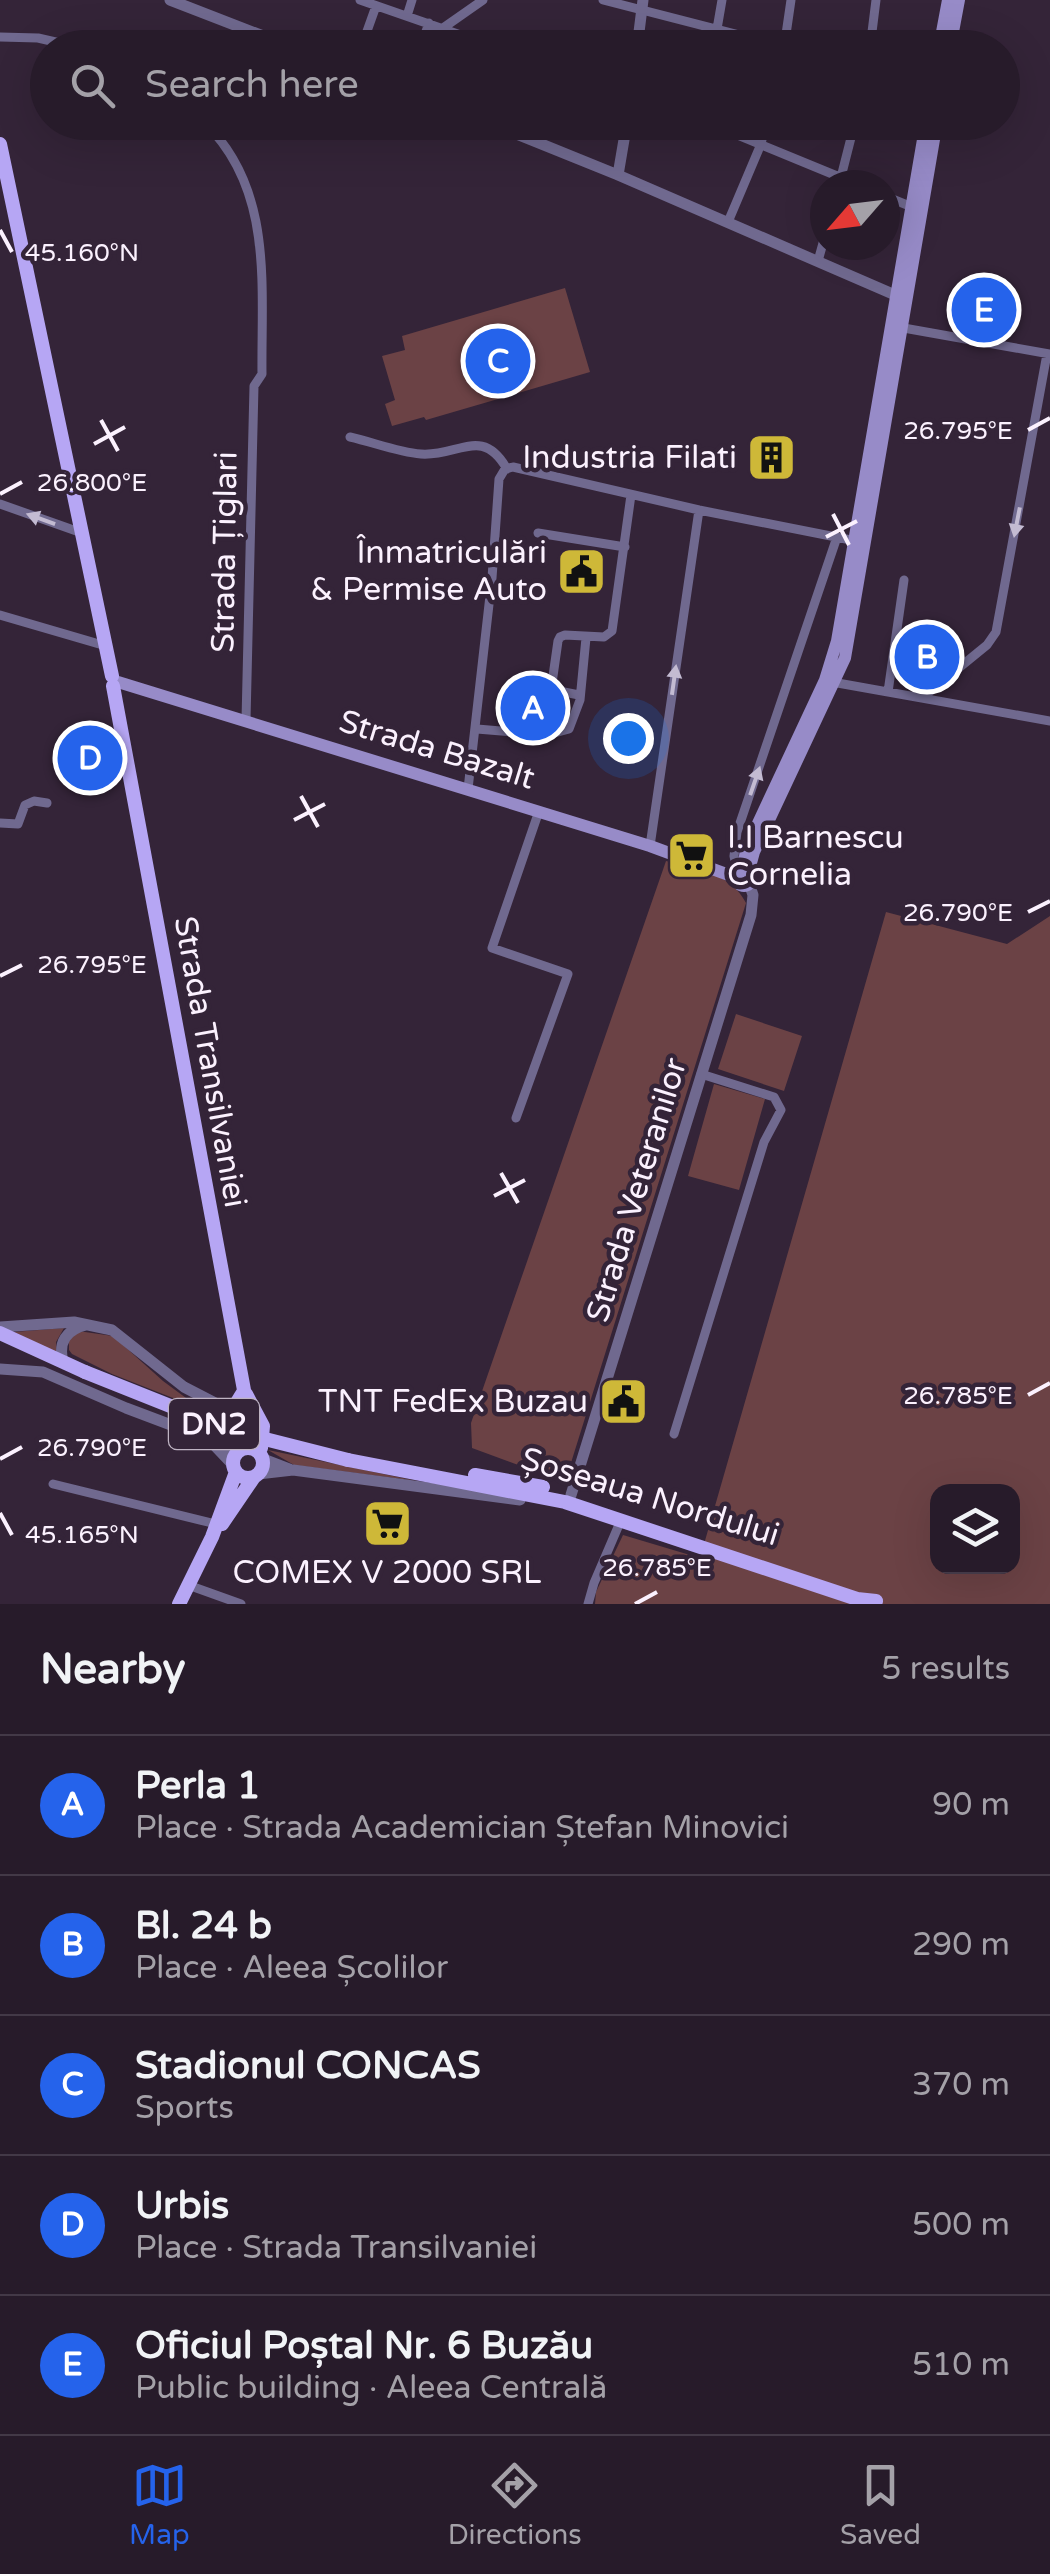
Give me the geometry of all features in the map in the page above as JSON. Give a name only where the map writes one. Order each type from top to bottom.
[{"type":"main road","points":[[943,30],[948,0]]},
{"type":"main road","points":[[953,30],[959,0]]},
{"type":"main road","points":[[901,298],[923,140]]},
{"type":"main road","points":[[743,878],[848,644],[859,541],[933,140]]},
{"type":"main road","name":"Strada Transilvaniei","points":[[0,144],[114,681],[244,1390],[244,1418],[253,1458]]},
{"type":"main road","name":"Strada Bazalt","points":[[114,681],[540,811],[743,878]]},
{"type":"main road","name":"Șoseaua Nordului","points":[[0,1330],[84,1372],[233,1431],[348,1460],[491,1477],[860,1593],[880,1603]]},
{"type":"main road","points":[[223,1408],[236,1404],[244,1390]]},
{"type":"main road","points":[[179,1604],[253,1458],[263,1426],[244,1390]]},
{"type":"main road","points":[[235,1469],[242,1477],[253,1458]]},
{"type":"main road","points":[[214,1530],[235,1469],[253,1458]]},
{"type":"main road","name":"Șoseaua Nordului","points":[[572,1500],[621,1520],[880,1603]]},
{"type":"street","points":[[170,0],[195,4],[254,30]]},
{"type":"street","points":[[362,0],[448,30]]},
{"type":"street","points":[[407,16],[412,0]]},
{"type":"street","points":[[443,28],[483,0]]},
{"type":"street","points":[[603,0],[642,5],[721,30]]},
{"type":"street","points":[[717,29],[722,0]]},
{"type":"street","points":[[788,30],[792,0]]},
{"type":"street","points":[[872,30],[876,0]]},
{"type":"street","points":[[639,30],[642,5]]},
{"type":"street","points":[[367,30],[376,6]]},
{"type":"street","points":[[427,30],[429,24]]},
{"type":"street","points":[[0,37],[30,38]]},
{"type":"street","name":"Strada Țiglari","points":[[218,140],[239,168],[257,216],[261,248],[262,374],[254,386],[246,720]]},
{"type":"street","points":[[531,140],[901,298]]},
{"type":"street","points":[[618,175],[624,140]]},
{"type":"street","points":[[751,140],[817,170]]},
{"type":"street","points":[[728,222],[762,140]]},
{"type":"street","points":[[843,170],[850,140]]},
{"type":"street","points":[[900,202],[912,207]]},
{"type":"street","points":[[896,326],[1048,354],[996,632],[987,646],[922,698]]},
{"type":"street","points":[[350,438],[425,454],[478,444],[492,449],[506,469]]},
{"type":"street","points":[[468,789],[499,479],[506,469],[512,467],[859,541]]},
{"type":"street","points":[[580,696],[554,690],[560,637],[606,637],[612,631],[631,495]]},
{"type":"street","points":[[0,504],[82,533]]},
{"type":"street","points":[[650,846],[700,510]]},
{"type":"street","points":[[538,533],[625,548]]},
{"type":"street","points":[[743,878],[734,856],[737,832],[837,537]]},
{"type":"street","points":[[888,692],[904,580]]},
{"type":"street","points":[[0,615],[106,646]]},
{"type":"street","points":[[477,728],[558,734],[569,729],[580,696],[586,638]]},
{"type":"street","points":[[830,681],[1050,720]]},
{"type":"street","points":[[0,823],[18,824],[25,805],[34,801],[47,803]]},
{"type":"street","points":[[516,1118],[568,974],[492,948],[540,811]]},
{"type":"street","name":"Strada Veteranilor","points":[[572,1500],[753,901],[743,878]]},
{"type":"street","points":[[674,1434],[764,1142],[781,1110],[774,1097],[701,1074]]},
{"type":"street","points":[[0,1330],[74,1322],[120,1334],[184,1387],[244,1418]]},
{"type":"street","points":[[63,1362],[62,1343],[66,1335],[90,1324]]},
{"type":"street","name":"Șoseaua Nordului","points":[[0,1369],[43,1372],[253,1458],[293,1470],[572,1500]]},
{"type":"street","points":[[223,1408],[253,1458]]},
{"type":"street","points":[[203,1437],[225,1454],[235,1469]]},
{"type":"street","points":[[53,1484],[214,1530]]},
{"type":"street","points":[[588,1604],[621,1520]]},
{"type":"street","points":[[188,1585],[241,1604]]},
{"type":"shaded area","points":[[565,288],[590,372],[426,420],[424,417],[392,426],[385,404],[395,400],[382,356],[405,350],[402,336]]},
{"type":"shaded area","points":[[666,861],[722,878],[746,903],[565,1482],[472,1448],[471,1423]]},
{"type":"shaded area","points":[[886,912],[1007,944],[1050,916],[1050,1604],[595,1604],[596,1592],[623,1535],[700,1558]]},
{"type":"shaded area","points":[[736,1014],[802,1036],[784,1091],[718,1069]]},
{"type":"shaded area","points":[[714,1084],[765,1099],[739,1190],[688,1176]]},
{"type":"shaded area","points":[[64,1328],[56,1342],[57,1353],[14,1332]]},
{"type":"shaded area","points":[[78,1331],[113,1336],[201,1409],[72,1354],[69,1339]]},
{"type":"shaded area","points":[[268,1450],[417,1481],[294,1465]]},
{"type":"place","name":"Oficiul Poștal Nr. 6 Buzău","points":[[984,310]]},
{"type":"place","name":"Stadionul CONCAS","points":[[498,361]]},
{"type":"place","name":"Industria Filati","points":[[772,458]]},
{"type":"place","name":"Înmatriculări & Permise Auto","points":[[582,571]]},
{"type":"place","name":"Bl. 24 b","points":[[927,657]]},
{"type":"place","name":"Perla 1","points":[[533,708]]},
{"type":"place","name":"Urbis","points":[[90,758]]},
{"type":"place","name":"I.I Barnescu Cornelia","points":[[692,856]]},
{"type":"place","name":"TNT FedEx Buzau","points":[[623,1402]]},
{"type":"place","name":"COMEX V 2000 SRL","points":[[387,1523]]}]
